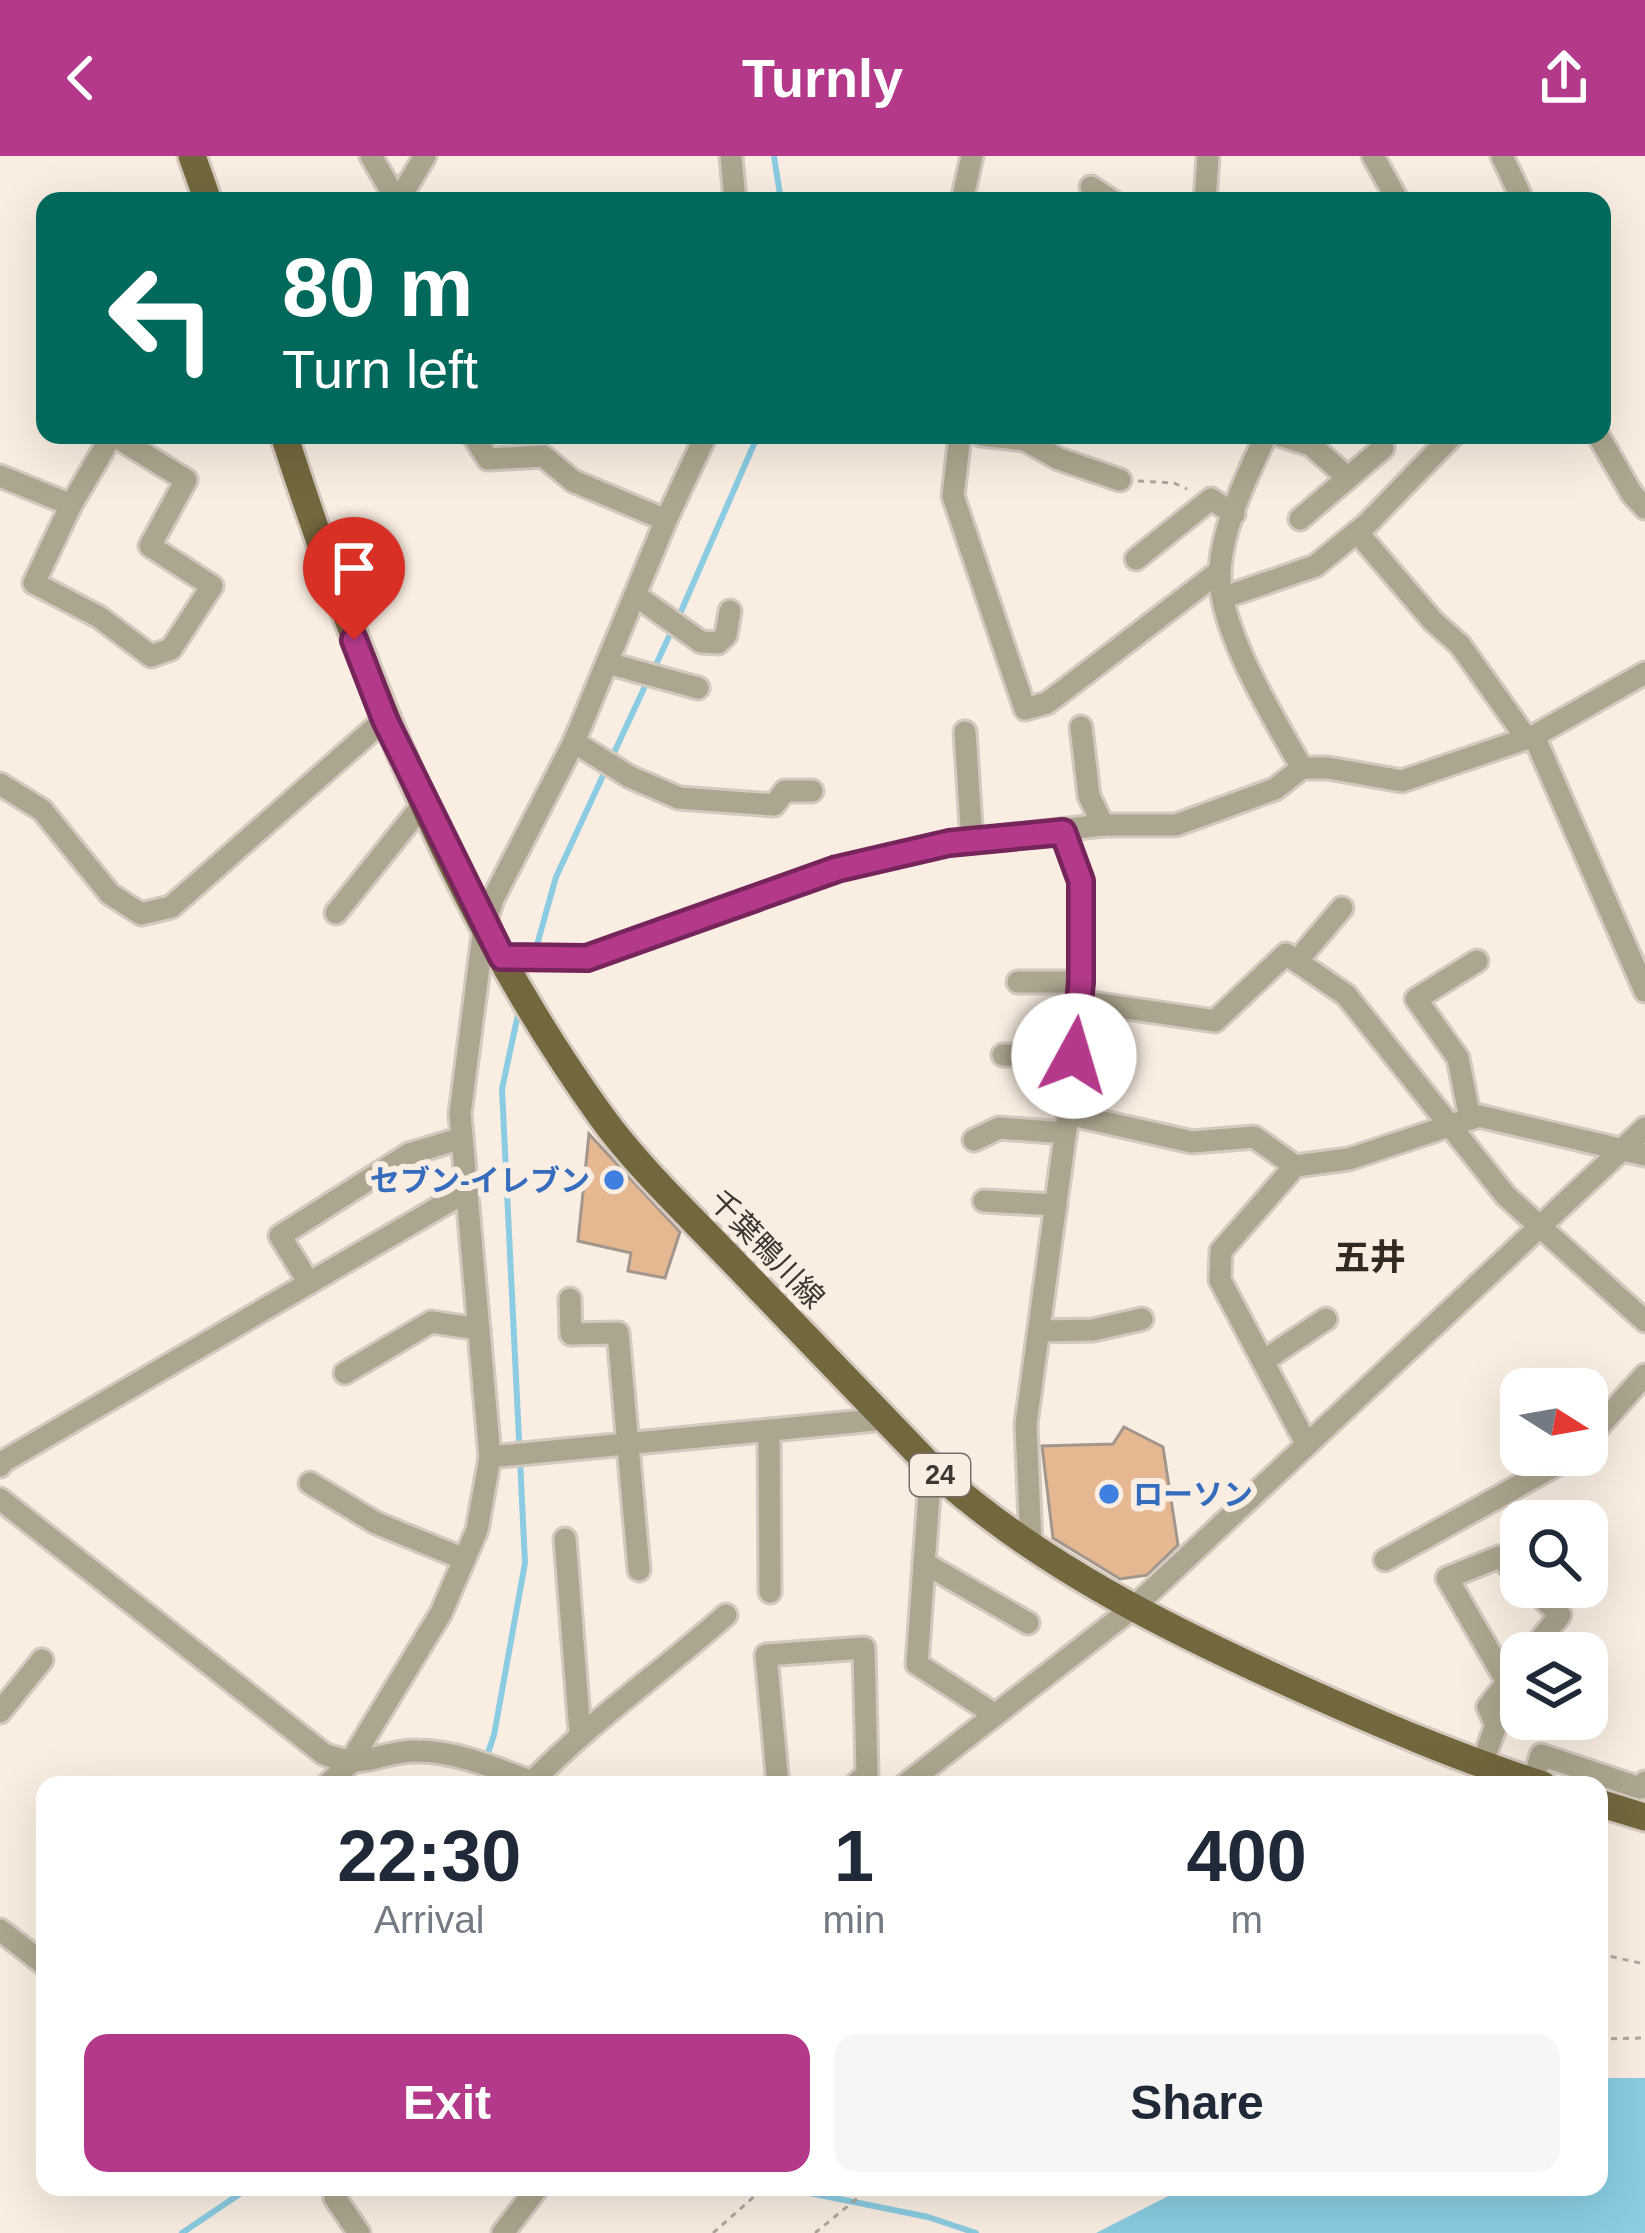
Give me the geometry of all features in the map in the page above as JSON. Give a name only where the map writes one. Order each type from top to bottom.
[{"type":"main road","points":[[192,156],[205,192]]},
{"type":"main road","name":"千葉鴨川線","points":[[287,444],[324,560],[385,720],[484,927],[603,1119],[688,1215],[937,1473],[980,1511],[1031,1546],[1244,1664],[1406,1736],[1514,1776]]},
{"type":"main road","points":[[1608,1805],[1645,1817]]},
{"type":"street","points":[[371,156],[393,192]]},
{"type":"street","points":[[403,192],[425,156]]},
{"type":"street","points":[[731,156],[734,192]]},
{"type":"street","points":[[964,192],[972,156]]},
{"type":"street","points":[[1206,192],[1208,156]]},
{"type":"street","points":[[1372,156],[1393,192]]},
{"type":"street","points":[[1502,156],[1519,192]]},
{"type":"street","points":[[1091,187],[1098,192]]},
{"type":"street","points":[[108,444],[71,505],[34,584],[99,617],[151,656],[171,650],[212,586],[150,546],[186,480],[128,444]]},
{"type":"street","points":[[479,444],[488,459],[541,446],[573,481],[666,520]]},
{"type":"street","points":[[336,1776],[349,1764],[441,1613],[477,1529],[490,1457],[460,1114],[484,927],[493,899],[574,742],[702,444]]},
{"type":"street","points":[[959,444],[953,496],[1025,709],[1047,704],[1220,571]]},
{"type":"street","points":[[1048,444],[1120,480]]},
{"type":"street","points":[[1263,444],[1234,514],[1220,571],[1230,623],[1263,699],[1302,768]]},
{"type":"street","points":[[1308,444],[1348,478]]},
{"type":"street","points":[[1225,597],[1315,566],[1357,532],[1444,444]]},
{"type":"street","points":[[1603,444],[1645,508]]},
{"type":"street","points":[[1300,519],[1383,448]]},
{"type":"street","points":[[0,476],[71,505]]},
{"type":"street","points":[[1136,559],[1211,499],[1234,514]]},
{"type":"street","points":[[1357,532],[1433,621],[1460,645],[1531,738],[1645,991]]},
{"type":"street","points":[[635,595],[701,642],[718,643],[726,635],[730,611]]},
{"type":"street","points":[[607,663],[698,688]]},
{"type":"street","points":[[502,957],[587,958],[837,869],[972,841],[1103,825],[1176,825],[1275,789],[1302,768],[1328,768],[1402,782],[1531,738],[1645,673]]},
{"type":"street","points":[[0,784],[42,810],[110,894],[141,914],[171,907],[385,720]]},
{"type":"street","points":[[1082,727],[1089,796],[1103,825]]},
{"type":"street","points":[[964,732],[972,841]]},
{"type":"street","points":[[574,742],[630,777],[679,799],[774,805],[785,791],[812,791]]},
{"type":"street","points":[[336,914],[425,802]]},
{"type":"street","points":[[1031,1546],[1026,1424],[1080,991],[1081,881],[1063,832]]},
{"type":"street","points":[[1297,961],[1342,908]]},
{"type":"street","points":[[1018,982],[1215,1021],[1286,954],[1346,995],[1461,1122],[1506,1196],[1645,1321]]},
{"type":"street","points":[[1461,1122],[1458,1058],[1416,999],[1477,961]]},
{"type":"street","points":[[1003,1054],[1074,1056]]},
{"type":"street","points":[[1306,1443],[1222,1286],[1221,1251],[1295,1166],[1349,1159],[1480,1116],[1645,1155]]},
{"type":"street","points":[[974,1140],[999,1128],[1067,1123],[1192,1142],[1254,1137],[1295,1166]]},
{"type":"street","points":[[916,1776],[1135,1607],[1645,1128]]},
{"type":"street","points":[[309,1283],[280,1236],[409,1154],[462,1138]]},
{"type":"street","points":[[0,1466],[467,1191]]},
{"type":"street","points":[[984,1201],[1056,1205]]},
{"type":"street","points":[[570,1299],[572,1334],[618,1333],[639,1570]]},
{"type":"street","points":[[1039,1331],[1093,1330],[1142,1319]]},
{"type":"street","points":[[1263,1361],[1327,1319]]},
{"type":"street","points":[[345,1373],[431,1322],[479,1329]]},
{"type":"street","points":[[1608,1416],[1645,1375]]},
{"type":"street","points":[[490,1457],[884,1419]]},
{"type":"street","points":[[770,1430],[770,1592]]},
{"type":"street","points":[[937,1473],[929,1494],[916,1664],[994,1714]]},
{"type":"street","points":[[1384,1560],[1536,1476]]},
{"type":"street","points":[[310,1484],[376,1523],[464,1559]]},
{"type":"street","points":[[0,1499],[324,1754],[349,1764],[418,1750],[470,1760],[514,1776]]},
{"type":"street","points":[[565,1539],[580,1732]]},
{"type":"street","points":[[1500,1558],[1447,1578],[1500,1654]]},
{"type":"street","points":[[924,1563],[1028,1623]]},
{"type":"street","points":[[1547,1632],[1560,1616],[1552,1608]]},
{"type":"street","points":[[543,1776],[580,1732],[727,1615]]},
{"type":"street","points":[[777,1776],[766,1654],[864,1648],[865,1776]]},
{"type":"street","points":[[0,1712],[42,1660]]},
{"type":"street","points":[[1482,1764],[1496,1725],[1487,1707],[1500,1691]]},
{"type":"street","points":[[1537,1776],[1541,1755],[1604,1776]]},
{"type":"street","points":[[1608,1777],[1640,1788],[1645,1782]]},
{"type":"street","points":[[0,1930],[36,1958]]},
{"type":"street","points":[[503,2233],[531,2196]]},
{"type":"street","points":[[335,2198],[359,2233]]},
{"type":"path","points":[[1120,480],[1174,483],[1211,499]]},
{"type":"path","points":[[1608,1956],[1645,1964]]},
{"type":"path","points":[[1608,2039],[1645,2038]]},
{"type":"path","points":[[713,2233],[755,2196]]},
{"type":"path","points":[[815,2233],[861,2196]]},
{"type":"water","points":[[1608,2078],[1645,2078],[1645,2233],[1096,2233],[1168,2196],[1608,2196]]},
{"type":"building","name":"セブン-イレブン","points":[[589,1134],[680,1232],[665,1278],[628,1271],[631,1253],[578,1241]]},
{"type":"building","name":"ローソン","points":[[1124,1427],[1163,1447],[1178,1545],[1147,1575],[1120,1579],[1053,1538],[1042,1446],[1113,1444]]},
{"type":"waterway","points":[[774,156],[780,192]]},
{"type":"waterway","points":[[679,616],[754,444]]},
{"type":"waterway","points":[[653,671],[673,628]]},
{"type":"waterway","points":[[612,757],[647,682]]},
{"type":"waterway","points":[[535,952],[556,877],[606,769]]},
{"type":"waterway","points":[[486,1759],[525,1563],[502,1089],[520,1005]]},
{"type":"waterway","points":[[182,2233],[237,2196]]},
{"type":"waterway","points":[[824,2196],[928,2217],[976,2233]]},
{"type":"place","name":"セブン-イレブン","points":[[614,1180]]},
{"type":"place","name":"ローソン","points":[[1109,1494]]},
{"type":"district","name":"五井","points":[[1370,1257]]},
{"type":"route","points":[[354,640],[385,720],[502,957],[587,958],[837,869],[949,843],[1063,832],[1081,881],[1081,982],[1074,1056]]}]
